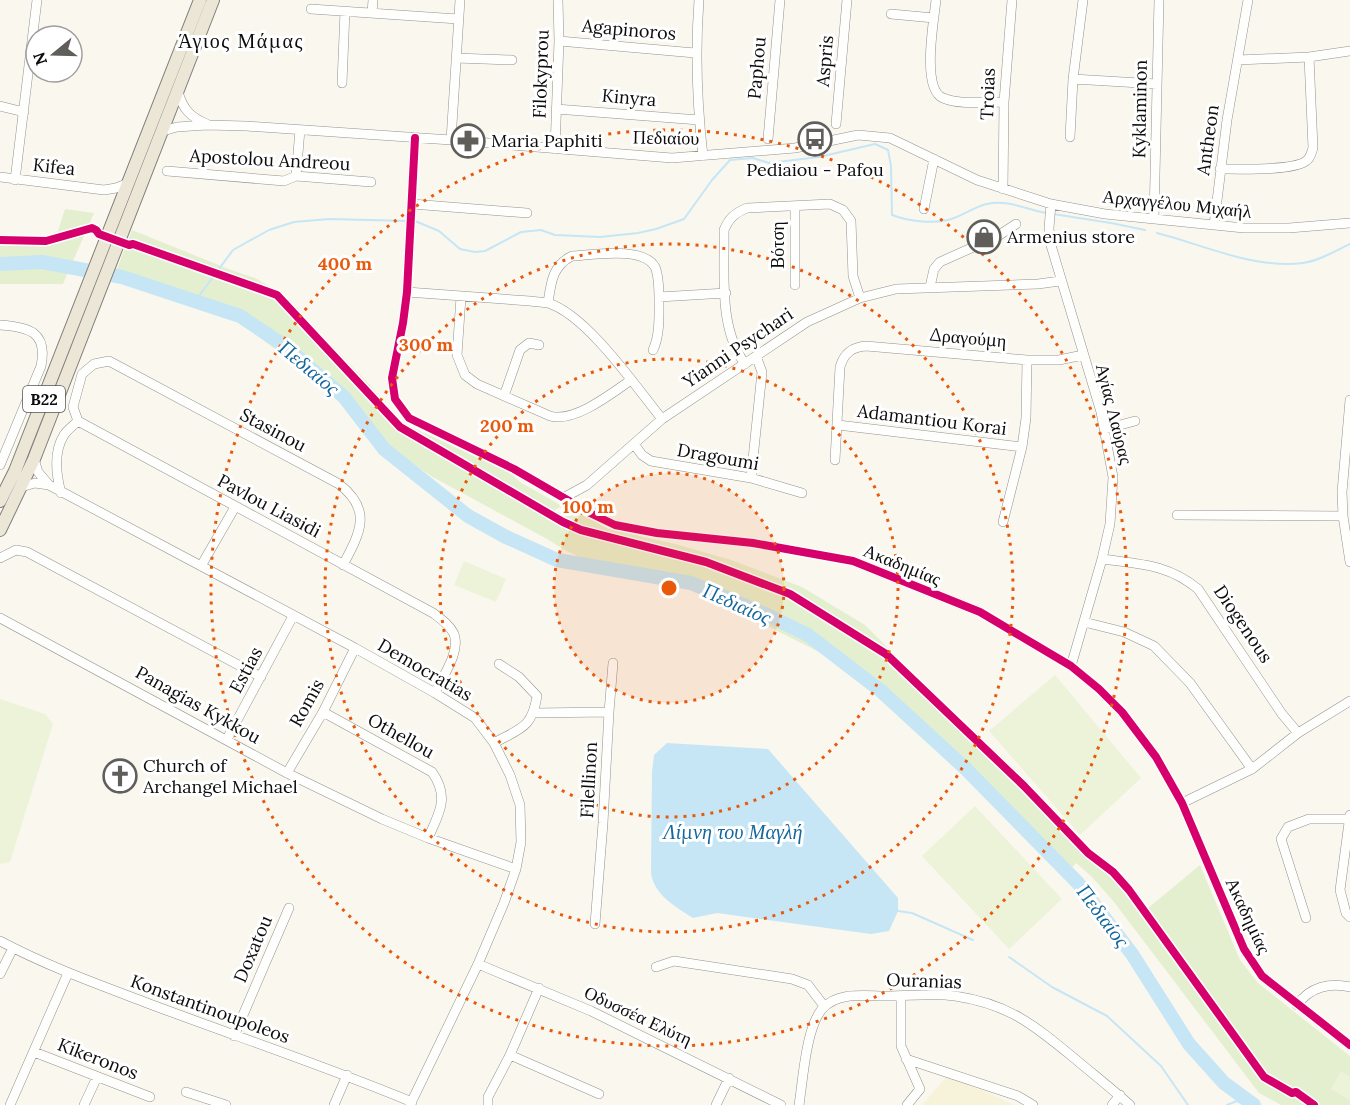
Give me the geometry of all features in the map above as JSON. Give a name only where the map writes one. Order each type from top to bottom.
[{"type":"main road","name":"B22","points":[[0,530],[34,459],[97,300],[129,183],[200,0]]},
{"type":"main road","name":"B22","points":[[0,501],[15,471],[84,295],[163,131],[213,0]]},
{"type":"street","points":[[15,180],[37,0]]},
{"type":"street","points":[[372,13],[373,0]]},
{"type":"street","points":[[451,140],[460,0]]},
{"type":"street","name":"Filokyprou","points":[[555,149],[560,41],[558,0]]},
{"type":"street","points":[[699,0],[695,53],[703,156]]},
{"type":"street","name":"Paphou","points":[[768,139],[780,0]]},
{"type":"street","name":"Aspris","points":[[836,124],[847,0]]},
{"type":"street","points":[[936,0],[930,75],[935,92],[945,99],[1004,102]]},
{"type":"street","name":"Troias","points":[[1003,189],[1004,102],[1012,0]]},
{"type":"street","points":[[1070,136],[1073,79],[1083,0]]},
{"type":"street","name":"Kyklaminon","points":[[1154,219],[1159,0]]},
{"type":"street","name":"Antheon","points":[[1214,225],[1227,120],[1248,0]]},
{"type":"street","points":[[311,9],[458,19]]},
{"type":"street","points":[[342,83],[345,11]]},
{"type":"street","points":[[891,14],[934,18]]},
{"type":"street","name":"Agapinoros","points":[[560,41],[695,53]]},
{"type":"street","points":[[1238,60],[1309,57],[1350,51]]},
{"type":"street","points":[[1220,169],[1288,167],[1301,164],[1310,156],[1313,148],[1309,57]]},
{"type":"street","points":[[456,58],[512,60]]},
{"type":"street","points":[[1073,79],[1157,84]]},
{"type":"street","points":[[178,92],[188,113],[207,124]]},
{"type":"street","points":[[0,106],[24,112]]},
{"type":"street","name":"Kinyra","points":[[556,109],[699,120]]},
{"type":"street","name":"Πεδιαίου","points":[[163,131],[207,124],[451,140],[672,158],[795,148],[858,135],[870,135],[890,138],[977,180],[1003,189]]},
{"type":"street","points":[[296,176],[300,130]]},
{"type":"street","name":"Ακαδημίας","points":[[415,138],[407,292],[392,378],[394,399],[403,412],[418,424],[514,469],[608,522],[632,529],[753,543],[853,561],[980,612],[1071,666],[1099,689],[1129,719],[1156,757],[1182,803],[1244,949],[1262,976],[1350,1045]]},
{"type":"street","points":[[924,209],[934,159]]},
{"type":"street","name":"Apostolou Andreou","points":[[167,171],[284,181],[296,176],[371,182]]},
{"type":"street","name":"Kifea","points":[[0,177],[104,190]]},
{"type":"street","points":[[104,190],[129,183]]},
{"type":"street","name":"Αρχαγγέλου Μιχαήλ","points":[[1003,189],[1051,210],[1269,229],[1350,223]]},
{"type":"street","points":[[104,190],[111,196],[119,219]]},
{"type":"street","points":[[412,204],[527,213]]},
{"type":"street","points":[[745,364],[736,352],[730,334],[726,293],[724,230],[734,215],[747,208],[830,204],[837,206],[849,216],[852,226],[853,276],[860,298]]},
{"type":"street","name":"Βότση","points":[[795,206],[795,285]]},
{"type":"street","name":"Αγίας Λαύρας","points":[[1051,210],[1050,242],[1105,429],[1113,492],[1110,524],[1102,559],[1071,666]]},
{"type":"street","points":[[930,287],[934,269],[940,262],[998,236],[1016,224]]},
{"type":"street","points":[[548,303],[555,270],[560,263],[572,256],[640,255],[650,261],[657,273],[659,297],[657,338],[653,350]]},
{"type":"street","name":"Yianni Psychari","points":[[565,497],[587,485],[662,419],[807,322],[860,298],[896,289],[1038,285],[1060,281]]},
{"type":"street","points":[[407,292],[548,303],[574,317],[585,326],[662,419]]},
{"type":"street","points":[[659,297],[726,293]]},
{"type":"street","points":[[461,297],[457,356],[459,366],[470,381],[550,416],[562,418],[597,403],[631,380]]},
{"type":"street","points":[[0,325],[18,326],[32,331],[40,339],[44,355],[0,465]]},
{"type":"street","points":[[504,396],[520,350],[529,344],[539,345]]},
{"type":"street","name":"Δραγούμη","points":[[838,425],[840,367],[850,350],[866,346],[1027,360],[1059,360],[1083,355]]},
{"type":"street","points":[[751,477],[762,372],[756,356]]},
{"type":"street","points":[[1002,522],[1023,447],[1027,360]]},
{"type":"street","name":"Stasinou","points":[[78,421],[72,407],[82,374],[94,364],[109,361],[330,479],[355,498],[361,518],[357,540],[343,565]]},
{"type":"street","points":[[1350,400],[1343,516],[1350,562]]},
{"type":"street","points":[[61,493],[57,477],[57,458],[64,435],[78,421]]},
{"type":"street","name":"Pavlou Liasidi","points":[[78,421],[434,613],[454,633],[455,650],[435,693]]},
{"type":"street","points":[[1105,429],[1135,421]]},
{"type":"street","points":[[835,460],[838,425]]},
{"type":"street","name":"Adamantiou Korai","points":[[838,425],[1023,447]]},
{"type":"street","name":"Dragoumi","points":[[634,444],[646,459],[660,464],[751,477],[802,493]]},
{"type":"street","name":"Democratias","points":[[34,459],[38,472],[49,485],[61,493],[355,648],[435,693],[475,718],[494,743],[510,775],[520,805],[521,842],[516,869],[478,964],[411,1103]]},
{"type":"street","points":[[21,487],[35,483],[49,485]]},
{"type":"street","name":"Yianni Psychari","points":[[579,507],[580,496],[587,485]]},
{"type":"street","points":[[201,566],[235,507]]},
{"type":"street","points":[[1177,515],[1343,516]]},
{"type":"street","points":[[0,558],[21,549],[261,677]]},
{"type":"street","name":"Diogenous","points":[[1102,559],[1161,567],[1181,576],[1198,589],[1282,714],[1298,733]]},
{"type":"street","name":"Estias","points":[[227,739],[293,616]]},
{"type":"street","name":"Panagias Kykkou","points":[[0,618],[286,773],[382,819],[516,869]]},
{"type":"street","points":[[1084,622],[1124,632],[1154,646],[1190,683],[1252,769]]},
{"type":"street","name":"Romis","points":[[286,773],[323,712],[355,648]]},
{"type":"street","name":"Filellinon","points":[[595,924],[613,663]]},
{"type":"street","points":[[494,743],[525,726],[534,713],[537,696],[519,677],[498,664]]},
{"type":"street","points":[[1182,803],[1252,769],[1298,733],[1350,701]]},
{"type":"street","name":"Othellou","points":[[323,712],[432,772],[440,783],[443,796],[440,813],[428,838]]},
{"type":"street","points":[[534,713],[609,712]]},
{"type":"street","points":[[1306,918],[1281,839],[1288,827],[1309,819],[1349,817],[1340,890],[1348,915]]},
{"type":"street","name":"Doxatou","points":[[234,1036],[289,908]]},
{"type":"street","name":"Konstantinoupoleos","points":[[0,941],[68,973],[234,1036],[347,1075],[411,1103]]},
{"type":"street","points":[[0,974],[13,948]]},
{"type":"street","points":[[656,967],[674,962],[792,979],[808,986],[824,1006],[811,1028],[799,1105]]},
{"type":"street","name":"Οδυσσέα Ελύτη","points":[[478,964],[591,1011],[781,1105]]},
{"type":"street","points":[[10,1105],[68,973]]},
{"type":"street","points":[[1298,1005],[1305,994],[1317,988],[1338,984],[1350,987]]},
{"type":"street","points":[[488,1105],[488,1097],[510,1055],[539,988]]},
{"type":"street","name":"Ouranias","points":[[824,1006],[850,996],[953,996],[984,1001],[1032,1024],[1130,1105]]},
{"type":"street","points":[[901,996],[900,1039],[906,1059],[920,1089],[907,1105]]},
{"type":"street","name":"Kikeronos","points":[[34,1052],[150,1097]]},
{"type":"street","points":[[510,1055],[599,1094]]},
{"type":"street","points":[[906,1059],[1018,1096],[1033,1105]]},
{"type":"street","points":[[334,1105],[347,1075]]},
{"type":"street","points":[[84,1105],[97,1077]]},
{"type":"street","points":[[716,1105],[729,1078]]},
{"type":"street","points":[[186,1092],[226,1105]]},
{"type":"street","points":[[1112,1105],[1120,1095]]},
{"type":"shaded area","points":[[947,1076],[991,1094],[1014,1105],[922,1105]]},
{"type":"green space","points":[[65,209],[94,213],[63,284],[0,284],[0,234],[42,239],[58,231]]},
{"type":"green space","points":[[132,230],[255,278],[281,293],[370,385],[397,418],[407,425],[509,472],[520,482],[562,506],[563,510],[560,507],[554,511],[569,516],[573,509],[608,529],[675,544],[731,560],[802,587],[865,625],[937,697],[1017,771],[1094,857],[1115,870],[1147,909],[1200,865],[1240,960],[1258,983],[1350,1056],[1350,1105],[1281,1105],[1259,1093],[1114,902],[1092,877],[1076,863],[1072,868],[948,745],[881,687],[827,656],[674,579],[581,558],[431,476],[388,447],[344,400],[210,304],[200,304],[159,293],[117,269]]},
{"type":"green space","points":[[464,561],[506,579],[496,602],[454,585]]},
{"type":"green space","points":[[1055,675],[1141,778],[1080,835],[989,731]]},
{"type":"green space","points":[[0,699],[45,714],[53,724],[10,862],[0,864]]},
{"type":"green space","points":[[975,806],[1062,899],[1009,949],[922,856]]},
{"type":"green space","points":[[1341,1071],[1350,1077],[1350,1100],[1331,1089]]},
{"type":"water","name":"Λίμνη του Μαγλή","points":[[667,743],[768,749],[898,898],[898,911],[889,931],[871,934],[717,913],[693,918],[667,900],[656,888],[651,873],[654,755]]},
{"type":"waterway","points":[[415,221],[439,231],[460,249],[475,252],[485,251],[521,232],[541,230],[555,235],[600,237],[638,233],[684,219],[712,180],[730,160],[753,158],[769,163],[819,157],[875,144],[888,150],[891,166],[892,215],[905,219],[934,222],[953,219],[982,205],[995,203],[1010,204],[1047,213]]},
{"type":"waterway","points":[[1053,214],[1145,230]]},
{"type":"waterway","points":[[196,300],[233,250],[269,230],[294,222],[329,219],[409,221]]},
{"type":"waterway","points":[[1157,233],[1229,255],[1266,263],[1303,263],[1350,244]]},
{"type":"waterway","name":"Πεδιαίος","points":[[0,264],[42,262],[122,277],[240,316],[285,346],[344,397],[384,449],[468,516],[506,537],[557,560],[691,583],[808,635],[881,691],[966,769],[1078,883],[1132,954],[1189,1044],[1224,1083],[1254,1105]]},
{"type":"waterway","points":[[898,911],[912,913],[973,940]]},
{"type":"waterway","points":[[1009,957],[1052,987],[1107,1016],[1161,1066],[1188,1105]]},
{"type":"waterway","points":[[1227,1105],[1237,1101],[1244,1105]]},
{"type":"cycle path","points":[[415,138],[407,292],[392,378],[395,399],[409,418],[514,469],[615,525],[657,533],[753,543],[853,561],[980,612],[1071,666],[1122,712],[1156,757],[1182,803],[1244,949],[1262,976],[1350,1045]]},
{"type":"cycle path","points":[[0,240],[46,241],[92,228],[99,234],[129,245],[133,244],[277,295],[400,427],[563,522],[581,530],[706,562],[790,594],[886,654],[1024,786],[1088,853],[1113,872],[1129,890],[1264,1077],[1292,1093],[1296,1092],[1314,1105]]},
{"type":"place","name":"Pediaiou - Pafou","points":[[815,139]]},
{"type":"place","name":"Maria Paphiti","points":[[468,141]]},
{"type":"place","name":"Armenius store","points":[[984,237]]},
{"type":"place","name":"Church of Archangel Michael","points":[[120,776]]},
{"type":"district","name":"Άγιος Μάμας","points":[[241,41]]}]
